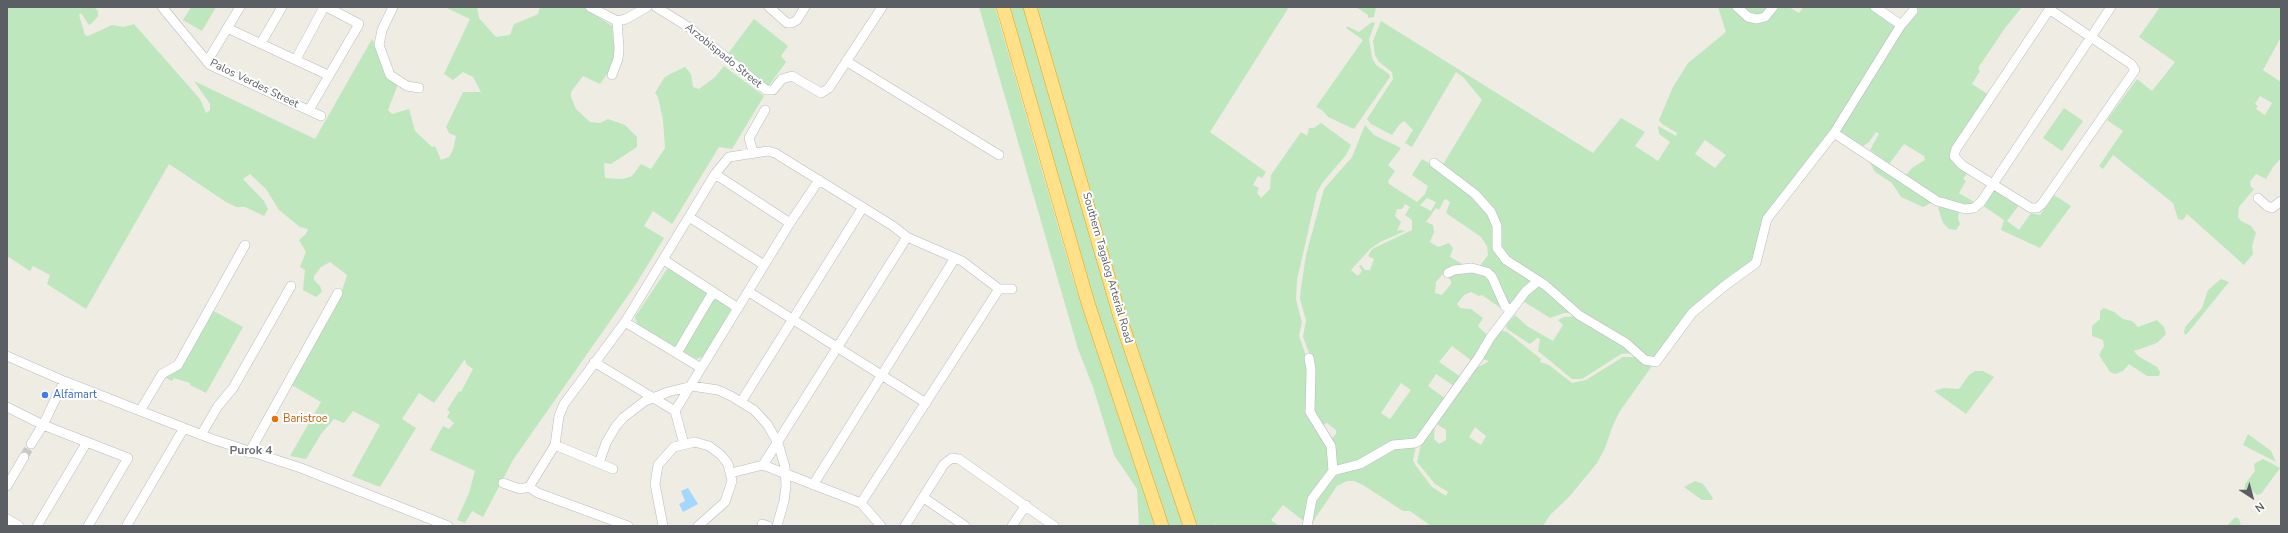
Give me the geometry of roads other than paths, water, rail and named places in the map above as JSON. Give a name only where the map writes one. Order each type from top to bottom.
[{"type":"highway","points":[[1003,7],[1088,303],[1162,526]]},
{"type":"highway","name":"Southern Tagalog Arterial Road","points":[[1030,7],[1120,317],[1190,526]]},
{"type":"street","name":"Palos Verdes Street","points":[[162,7],[175,20],[207,62],[321,116]]},
{"type":"street","points":[[207,62],[240,7]]},
{"type":"street","points":[[261,43],[282,7]]},
{"type":"street","points":[[296,60],[324,7]]},
{"type":"street","points":[[309,110],[359,24],[327,7]]},
{"type":"street","points":[[393,7],[382,30],[379,45],[390,75],[407,86],[419,88]]},
{"type":"street","points":[[590,7],[617,21],[626,19],[646,7]]},
{"type":"street","name":"Arzobispado Street","points":[[656,7],[690,28],[766,90],[773,90],[782,79],[792,76],[818,92],[824,92],[882,7]]},
{"type":"street","points":[[769,7],[787,23],[792,24],[797,20],[805,7]]},
{"type":"street","points":[[1737,7],[1748,16],[1757,19],[1765,17],[1773,7]]},
{"type":"street","points":[[1875,7],[1901,25]]},
{"type":"street","points":[[1834,133],[1944,204],[1970,210],[1978,204],[1994,184],[2111,7]]},
{"type":"street","points":[[2050,8],[2131,64],[2135,70],[2042,204],[2037,208],[2026,206],[1994,184],[1959,163],[1956,159],[1955,153],[2050,8]]},
{"type":"street","points":[[1434,163],[1485,204],[1497,223],[1496,244],[1499,252],[1537,282],[1549,289],[1579,314],[1626,343],[1646,361],[1658,361],[1692,313],[1723,287],[1756,263],[1767,219],[1834,133],[1901,25],[1913,11]]},
{"type":"street","points":[[612,75],[618,59],[619,48],[617,21]]},
{"type":"street","points":[[227,28],[328,75]]},
{"type":"street","points":[[846,61],[999,154]]},
{"type":"street","points":[[753,152],[749,138],[765,110]]},
{"type":"street","points":[[503,483],[520,489],[529,487],[555,445],[558,416],[564,404],[625,322],[716,174],[729,157],[753,152],[768,151],[776,153],[863,207],[907,237],[956,258],[999,289],[1012,290]]},
{"type":"street","points":[[716,174],[790,223]]},
{"type":"street","points":[[675,411],[692,386],[701,368],[790,223],[819,180]]},
{"type":"street","points":[[2258,198],[2269,207],[2275,207],[2281,201]]},
{"type":"street","points":[[741,402],[863,207]]},
{"type":"street","points":[[689,217],[764,265]]},
{"type":"street","points":[[763,465],[907,237]]},
{"type":"street","points":[[140,411],[162,374],[178,365],[245,245]]},
{"type":"street","points":[[813,485],[956,258]]},
{"type":"street","points":[[664,260],[738,308]]},
{"type":"street","points":[[1448,273],[1454,270],[1472,268],[1487,272],[1494,280],[1505,306],[1511,311]]},
{"type":"street","points":[[1307,526],[1312,499],[1333,471],[1360,464],[1393,445],[1418,442],[1465,378],[1490,338],[1529,288],[1537,282]]},
{"type":"street","points":[[201,435],[218,406],[233,388],[291,286]]},
{"type":"street","points":[[861,503],[999,289]]},
{"type":"street","points":[[677,353],[713,292]]},
{"type":"street","points":[[749,292],[839,346],[926,403]]},
{"type":"street","points":[[249,453],[338,294]]},
{"type":"street","points":[[625,322],[701,368]]},
{"type":"street","points":[[7,356],[64,381],[201,435],[249,453],[301,468],[448,526]]},
{"type":"street","points":[[1309,358],[1311,369],[1310,412],[1331,446],[1333,471]]},
{"type":"street","points":[[594,362],[675,411],[684,444]]},
{"type":"street","points":[[31,444],[43,425],[64,381]]},
{"type":"street","points":[[599,463],[606,443],[620,421],[639,405],[654,397],[692,386],[718,390],[741,402],[763,419],[778,443],[786,476],[784,501],[776,526]]},
{"type":"street","points":[[7,407],[43,425],[128,458],[88,526]]},
{"type":"street","points":[[127,525],[184,428]]},
{"type":"street","points":[[37,526],[87,442]]},
{"type":"street","points":[[663,526],[655,484],[656,471],[665,455],[674,447],[684,444],[700,443],[715,450],[725,459],[731,473],[731,487],[725,502],[698,526]]},
{"type":"street","points":[[555,445],[613,469]]},
{"type":"street","points":[[7,486],[24,457]]},
{"type":"street","points":[[905,526],[944,464],[952,458],[959,459],[1054,526]]},
{"type":"street","points":[[731,473],[763,465],[786,476],[861,503],[881,526]]},
{"type":"street","points":[[529,487],[538,493],[628,526]]},
{"type":"street","points":[[924,498],[965,526]]},
{"type":"street","points":[[1012,526],[1026,505]]},
{"type":"street","points":[[7,519],[18,526]]},
{"type":"water","points":[[688,488],[698,504],[683,512],[679,504],[685,501],[681,491]]},
{"type":"tunnel","points":[[24,457],[31,444]]},
{"type":"place","name":"Alfamart","points":[[45,395]]},
{"type":"place","name":"Baristroe","points":[[275,419]]},
{"type":"district","name":"Purok 4","points":[[251,451]]}]
